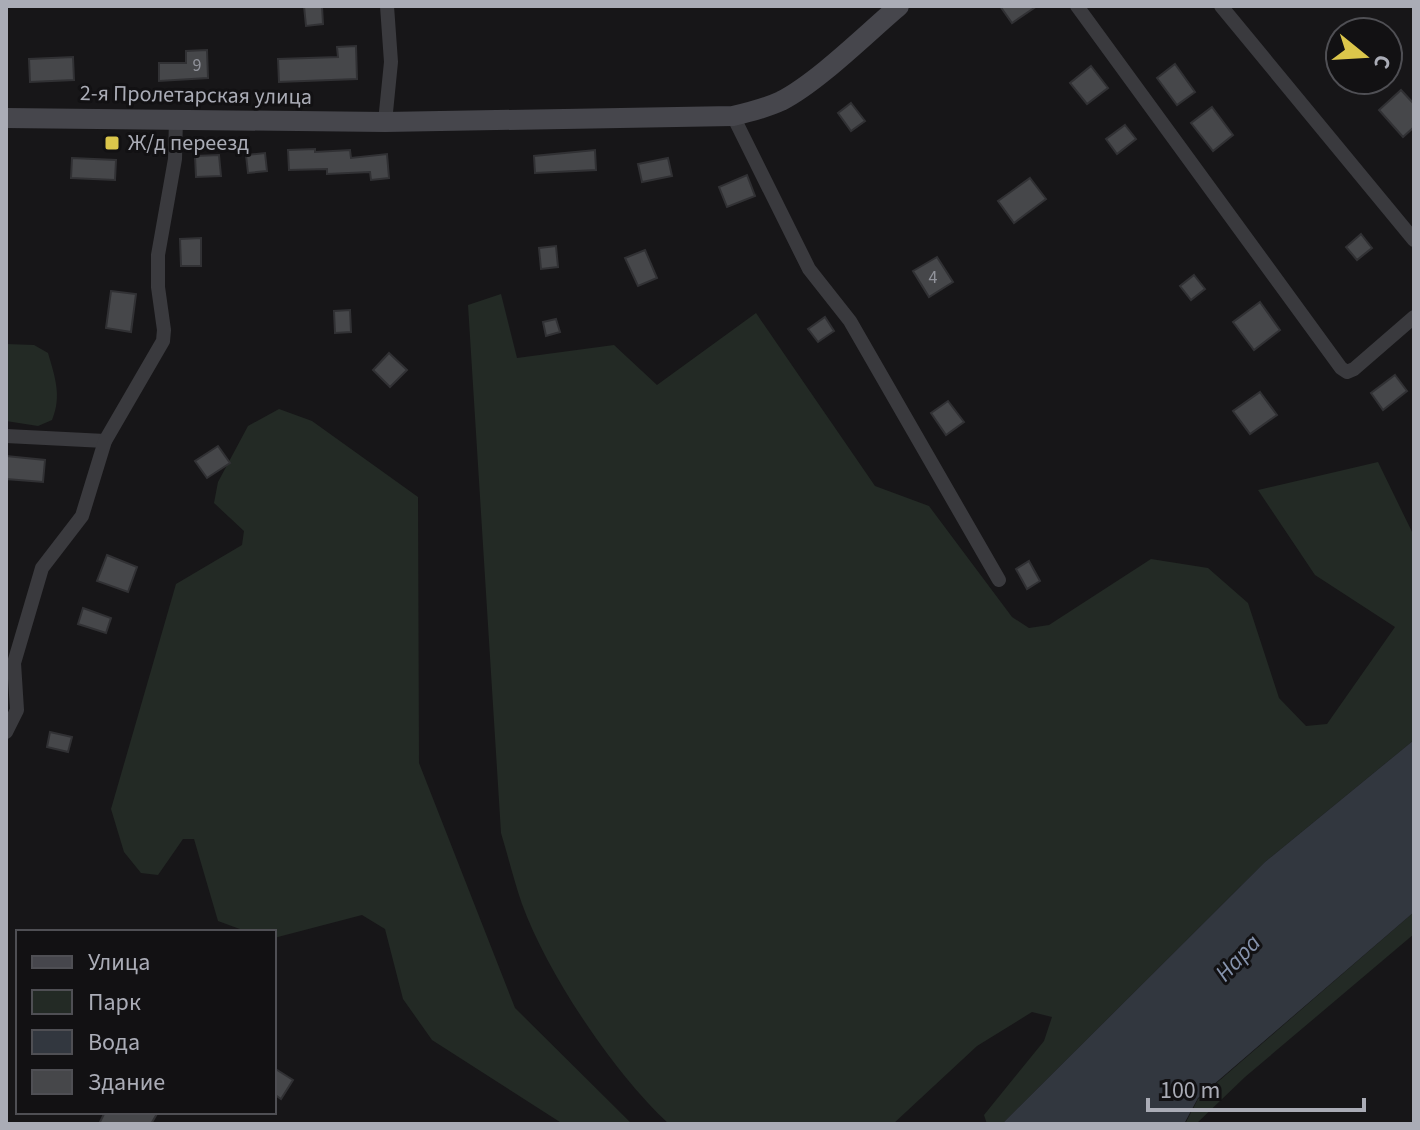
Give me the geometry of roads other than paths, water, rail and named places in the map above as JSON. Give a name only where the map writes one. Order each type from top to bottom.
[{"type":"main road","name":"2-я Пролетарская улица","points":[[6,118],[385,122],[733,116],[783,100],[899,6]]},
{"type":"street","points":[[385,122],[391,62],[387,6]]},
{"type":"street","points":[[1077,6],[1341,368],[1347,372],[1354,369],[1414,317]]},
{"type":"street","points":[[1221,6],[1414,240]]},
{"type":"street","points":[[733,116],[809,269],[850,321],[999,580]]},
{"type":"street","points":[[6,732],[17,710],[10,662],[42,568],[82,516],[105,441],[163,341],[158,255],[174,171],[176,118]]},
{"type":"street","points":[[6,436],[105,441]]},
{"type":"water","name":"Нара","points":[[1414,740],[1414,912],[1198,1098],[1184,1124],[1002,1124],[1265,862]]},
{"type":"place","name":"Ж/д переезд","points":[[112,143]]}]
